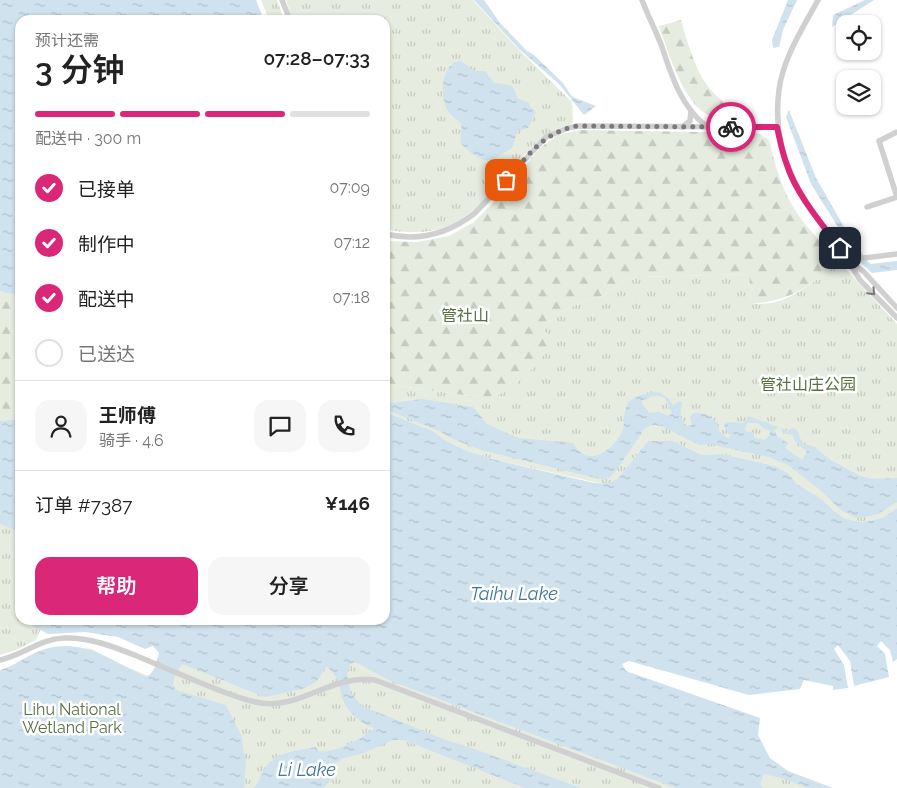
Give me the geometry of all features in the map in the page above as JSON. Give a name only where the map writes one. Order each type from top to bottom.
[{"type":"street","points":[[282,0],[288,15]]},
{"type":"street","points":[[642,0],[676,87],[691,111],[706,126]]},
{"type":"street","points":[[818,0],[786,63],[779,90],[777,127],[787,166],[795,184],[818,219],[853,261],[897,308]]},
{"type":"street","points":[[682,127],[690,122],[691,111]]},
{"type":"street","points":[[390,235],[425,237],[440,234],[464,222],[475,214],[546,137],[568,128],[578,126],[777,127]]},
{"type":"street","points":[[867,207],[897,198],[879,141],[897,132]]},
{"type":"street","points":[[853,261],[897,254]]},
{"type":"street","points":[[853,261],[859,278],[897,318]]},
{"type":"street","points":[[0,660],[38,644],[61,638],[86,639],[120,649],[240,698],[262,703],[282,703],[295,700],[332,684],[356,678],[375,680],[658,788]]},
{"type":"green space","points":[[261,0],[277,0],[282,15],[267,15]]},
{"type":"green space","points":[[286,0],[473,0],[520,51],[572,102],[573,123],[553,131],[542,138],[486,198],[455,223],[436,230],[403,232],[390,229],[390,15],[291,15]]},
{"type":"green space","points":[[681,20],[693,57],[706,84],[715,95],[746,117],[719,118],[711,116],[701,111],[693,102],[678,77],[659,26]]},
{"type":"green space","points":[[523,80],[532,84],[542,98],[541,104],[535,104],[531,98],[522,93],[520,81]]},
{"type":"green space","name":"管社山","points":[[579,130],[758,133],[769,140],[779,177],[794,209],[839,262],[818,279],[788,296],[777,300],[751,304],[749,274],[627,279],[602,296],[584,301],[558,313],[543,330],[554,339],[547,351],[515,385],[497,396],[478,397],[390,385],[390,241],[417,242],[449,236],[474,222],[497,199],[540,148],[558,135]]},
{"type":"green space","name":"管社山庄公园","points":[[839,262],[897,324],[897,508],[884,517],[862,522],[846,519],[834,511],[822,499],[797,484],[788,473],[775,466],[722,454],[702,455],[673,441],[648,441],[618,478],[612,483],[603,484],[492,459],[465,450],[445,440],[433,431],[390,414],[390,385],[478,397],[515,385],[547,351],[543,330],[558,313],[584,301],[602,296],[627,279],[749,274],[751,304],[766,304],[789,297],[815,281]]},
{"type":"green space","points":[[0,291],[9,294],[15,293],[15,420],[0,421]]},
{"type":"green space","points":[[0,524],[15,529],[15,625],[42,626],[36,640],[16,650],[0,655]]},
{"type":"green space","name":"Lihu National Wetland Park","points":[[74,647],[92,649],[115,662],[170,685],[179,659],[334,665],[345,697],[383,729],[325,768],[354,751],[375,743],[397,738],[408,738],[534,788],[0,788],[5,670]]},
{"type":"green space","points":[[357,657],[687,788],[566,788],[437,741],[354,703],[344,674],[347,662]]},
{"type":"green space","points":[[763,771],[815,788],[756,788]]},
{"type":"water","points":[[0,0],[256,0],[262,15],[15,15],[15,294],[0,291]]},
{"type":"water","points":[[474,0],[484,0],[500,23],[527,51],[534,55],[563,83],[570,94],[575,98],[596,106],[584,115],[559,84],[519,49]]},
{"type":"water","points":[[788,0],[797,0],[783,30],[779,47],[773,48],[772,40]]},
{"type":"water","points":[[865,0],[874,0],[851,15],[836,15],[836,24],[832,27],[833,15]]},
{"type":"water","points":[[459,61],[475,71],[485,71],[494,83],[510,85],[514,89],[517,98],[529,103],[530,107],[536,112],[528,128],[517,131],[511,149],[490,160],[479,158],[463,146],[461,143],[461,123],[448,112],[445,104],[443,82],[445,75],[453,64]]},
{"type":"water","points":[[789,110],[816,178],[847,232],[868,262],[871,264],[897,261],[897,270],[872,273],[860,262],[811,184],[786,117]]},
{"type":"water","points":[[659,392],[668,398],[673,405],[680,401],[682,402],[681,417],[687,426],[692,425],[690,417],[693,413],[704,414],[710,417],[719,425],[719,431],[729,439],[730,434],[724,424],[728,422],[744,423],[748,416],[789,431],[792,428],[797,430],[802,443],[815,447],[829,459],[860,476],[874,479],[897,478],[897,502],[878,514],[861,518],[854,517],[841,510],[819,489],[788,465],[769,457],[711,444],[699,445],[662,426],[653,425],[645,428],[616,471],[604,480],[481,450],[390,411],[390,403],[422,399],[473,407],[487,424],[518,438],[573,443],[579,451],[591,456],[605,452],[611,447],[623,430],[627,404],[640,395]],"holes":[[[653,396],[665,398],[672,413],[669,416],[658,412],[649,413],[641,401]],[[747,423],[758,423],[770,431],[769,436],[765,440],[754,438],[754,433],[745,431]],[[778,427],[782,429],[782,433],[793,435],[795,441],[807,452],[802,460],[785,448],[788,443],[778,437],[774,430]]]},
{"type":"water","name":"Taihu Lake","points":[[390,414],[433,431],[445,440],[465,450],[492,459],[590,482],[605,483],[618,478],[648,441],[673,441],[702,455],[722,454],[775,466],[788,473],[797,484],[822,499],[834,511],[846,519],[862,522],[874,520],[884,517],[897,508],[897,659],[893,662],[890,650],[881,641],[877,646],[885,654],[889,677],[854,686],[850,661],[838,645],[834,649],[844,665],[848,688],[833,690],[833,686],[804,680],[800,689],[749,695],[629,661],[622,664],[626,671],[760,718],[758,735],[770,758],[788,771],[833,788],[807,788],[785,779],[764,774],[760,784],[763,788],[676,788],[391,681],[355,662],[350,664],[347,675],[351,693],[362,706],[446,740],[581,788],[525,788],[404,740],[393,740],[361,754],[341,759],[327,770],[333,779],[323,788],[254,788],[268,764],[286,753],[316,747],[318,751],[324,752],[339,748],[355,741],[374,728],[359,720],[347,708],[337,679],[327,666],[316,682],[302,689],[265,697],[182,664],[175,675],[173,685],[176,690],[226,705],[242,737],[246,760],[244,787],[247,788],[0,788],[0,670],[42,650],[56,646],[70,646],[96,652],[146,677],[153,670],[159,653],[153,646],[145,649],[118,637],[85,632],[48,634],[31,625],[390,625]]},
{"type":"water","points":[[15,420],[15,530],[0,524],[0,421]]},
{"type":"way so far","points":[[506,180],[546,137],[568,128],[578,126],[731,127]]},
{"type":"route","points":[[731,127],[777,127],[787,166],[795,184],[840,248]]},
{"type":"water label","name":"Li Lake","points":[[307,769]]}]
